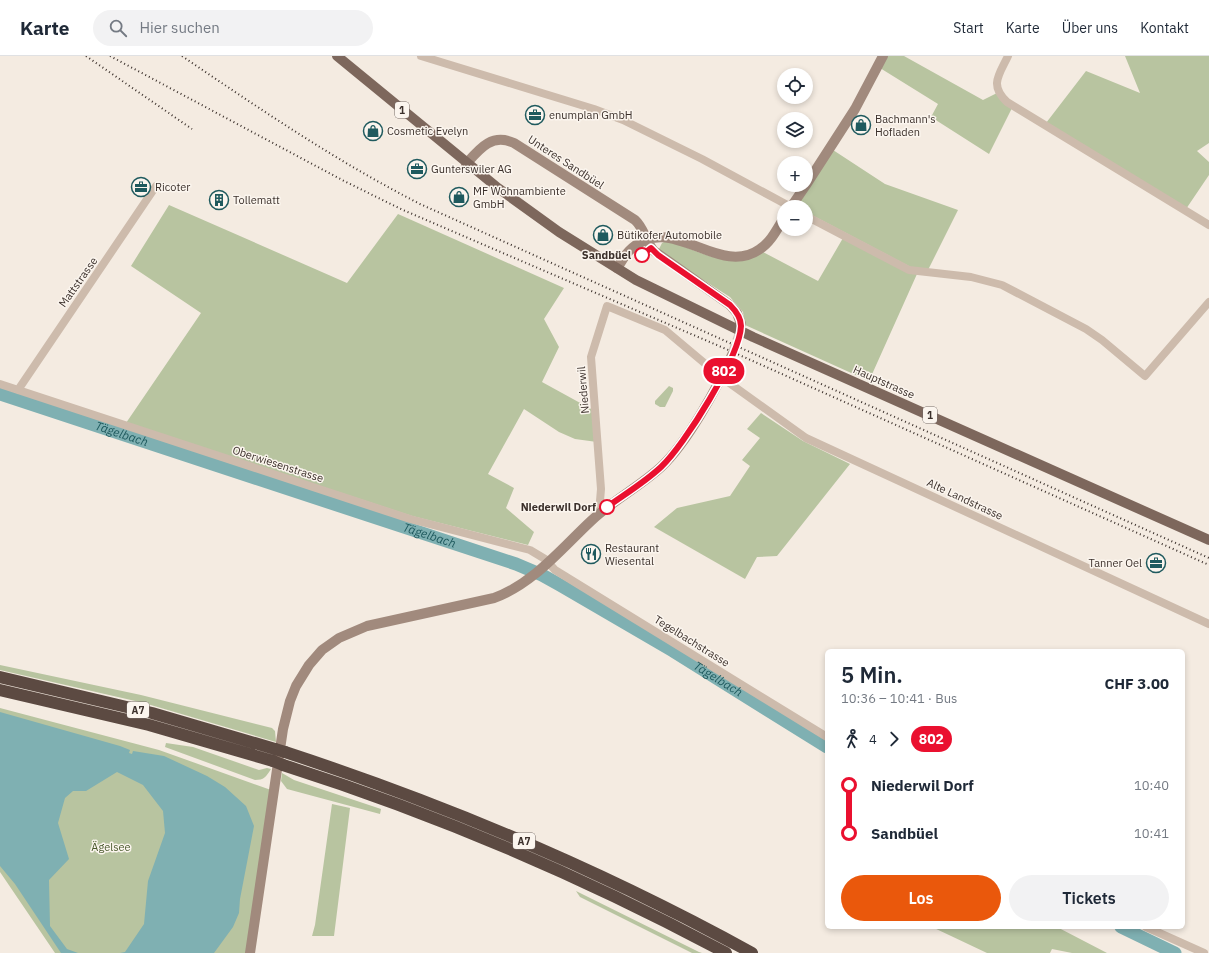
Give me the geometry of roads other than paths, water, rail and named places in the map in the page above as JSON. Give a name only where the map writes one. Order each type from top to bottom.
[{"type":"highway","name":"A7","points":[[0,677],[152,713],[280,750],[406,794],[514,837],[630,890],[752,953]]},
{"type":"highway","name":"A7","points":[[0,690],[149,725],[278,763],[381,798],[496,843],[617,897],[726,953]]},
{"type":"main road","name":"1","points":[[337,56],[466,164],[527,210],[617,268]]},
{"type":"main road","name":"Hauptstrasse","points":[[617,268],[671,298],[753,337],[1209,540]]},
{"type":"street","points":[[421,56],[594,109],[623,120],[702,159],[778,200]]},
{"type":"street","points":[[813,174],[855,109],[883,56]]},
{"type":"street","points":[[1008,56],[998,77],[996,87],[1001,96],[1010,103],[1209,225]]},
{"type":"street","name":"Unteres Sandbüel","points":[[466,164],[479,149],[492,140],[501,138],[514,142],[635,220],[640,226],[646,240],[658,255],[730,305],[737,314],[741,324]]},
{"type":"street","name":"Mattstrasse","points":[[18,390],[156,186]]},
{"type":"street","points":[[813,220],[909,270],[982,279],[1008,288],[1086,329],[1102,340],[1146,376],[1209,302]]},
{"type":"street","points":[[617,268],[628,252],[646,240],[658,237],[666,237],[727,257],[745,257],[764,246],[777,228]]},
{"type":"street","name":"Niederwil","points":[[599,513],[601,489],[591,357],[606,306],[665,330],[721,377]]},
{"type":"street","points":[[250,953],[283,729],[294,691],[309,665],[322,650],[339,638],[368,626],[494,598],[517,588],[538,572],[599,513],[648,478],[672,455],[692,429],[732,354]]},
{"type":"street","name":"Alte Landstrasse","points":[[721,377],[806,438],[1209,624]]},
{"type":"street","name":"Oberwiesenstrasse","points":[[0,384],[410,519],[530,550],[539,553],[548,562]]},
{"type":"street","name":"Tegelbachstrasse","points":[[548,562],[555,570],[825,736]]},
{"type":"street","points":[[1150,929],[1204,953]]},
{"type":"water","name":"Ägelsee","points":[[0,712],[120,746],[130,750],[129,753],[132,754],[133,751],[164,756],[207,776],[225,787],[246,806],[254,826],[240,899],[239,913],[233,927],[214,953],[120,953],[125,952],[144,924],[148,881],[165,833],[163,811],[143,785],[117,772],[86,791],[73,791],[65,798],[58,823],[69,859],[49,880],[50,926],[67,949],[78,953],[61,953],[15,884],[0,866]]},
{"type":"waterway","name":"Tägelbach","points":[[0,394],[516,564],[542,575],[673,651],[825,746]]},
{"type":"waterway","name":"Tägelbach","points":[[1125,929],[1175,953]]},
{"type":"tunnel","points":[[732,355],[739,336],[741,324]]},
{"type":"railway","points":[[86,56],[192,129]]},
{"type":"railway","points":[[110,56],[344,181],[403,210],[726,349],[1209,565]]},
{"type":"railway","points":[[182,56],[269,115],[328,152],[420,204],[1209,558]]},
{"type":"place","name":"enumplan GmbH","points":[[535,115]]},
{"type":"place","name":"Bachmann's Hofladen","points":[[861,125]]},
{"type":"place","name":"Cosmetic Evelyn","points":[[373,131]]},
{"type":"place","name":"Gunterswiler AG","points":[[417,169]]},
{"type":"place","name":"Ricoter","points":[[141,187]]},
{"type":"place","name":"MF Wohnambiente GmbH","points":[[459,197]]},
{"type":"place","name":"Tollematt","points":[[219,200]]},
{"type":"place","name":"Bütikofer Automobile","points":[[603,235]]},
{"type":"place","name":"Sandbüel","points":[[642,255]]},
{"type":"place","name":"Niederwil Dorf","points":[[607,507]]},
{"type":"place","name":"Restaurant Wiesental","points":[[591,554]]},
{"type":"place","name":"Tanner Oel","points":[[1156,563]]}]
